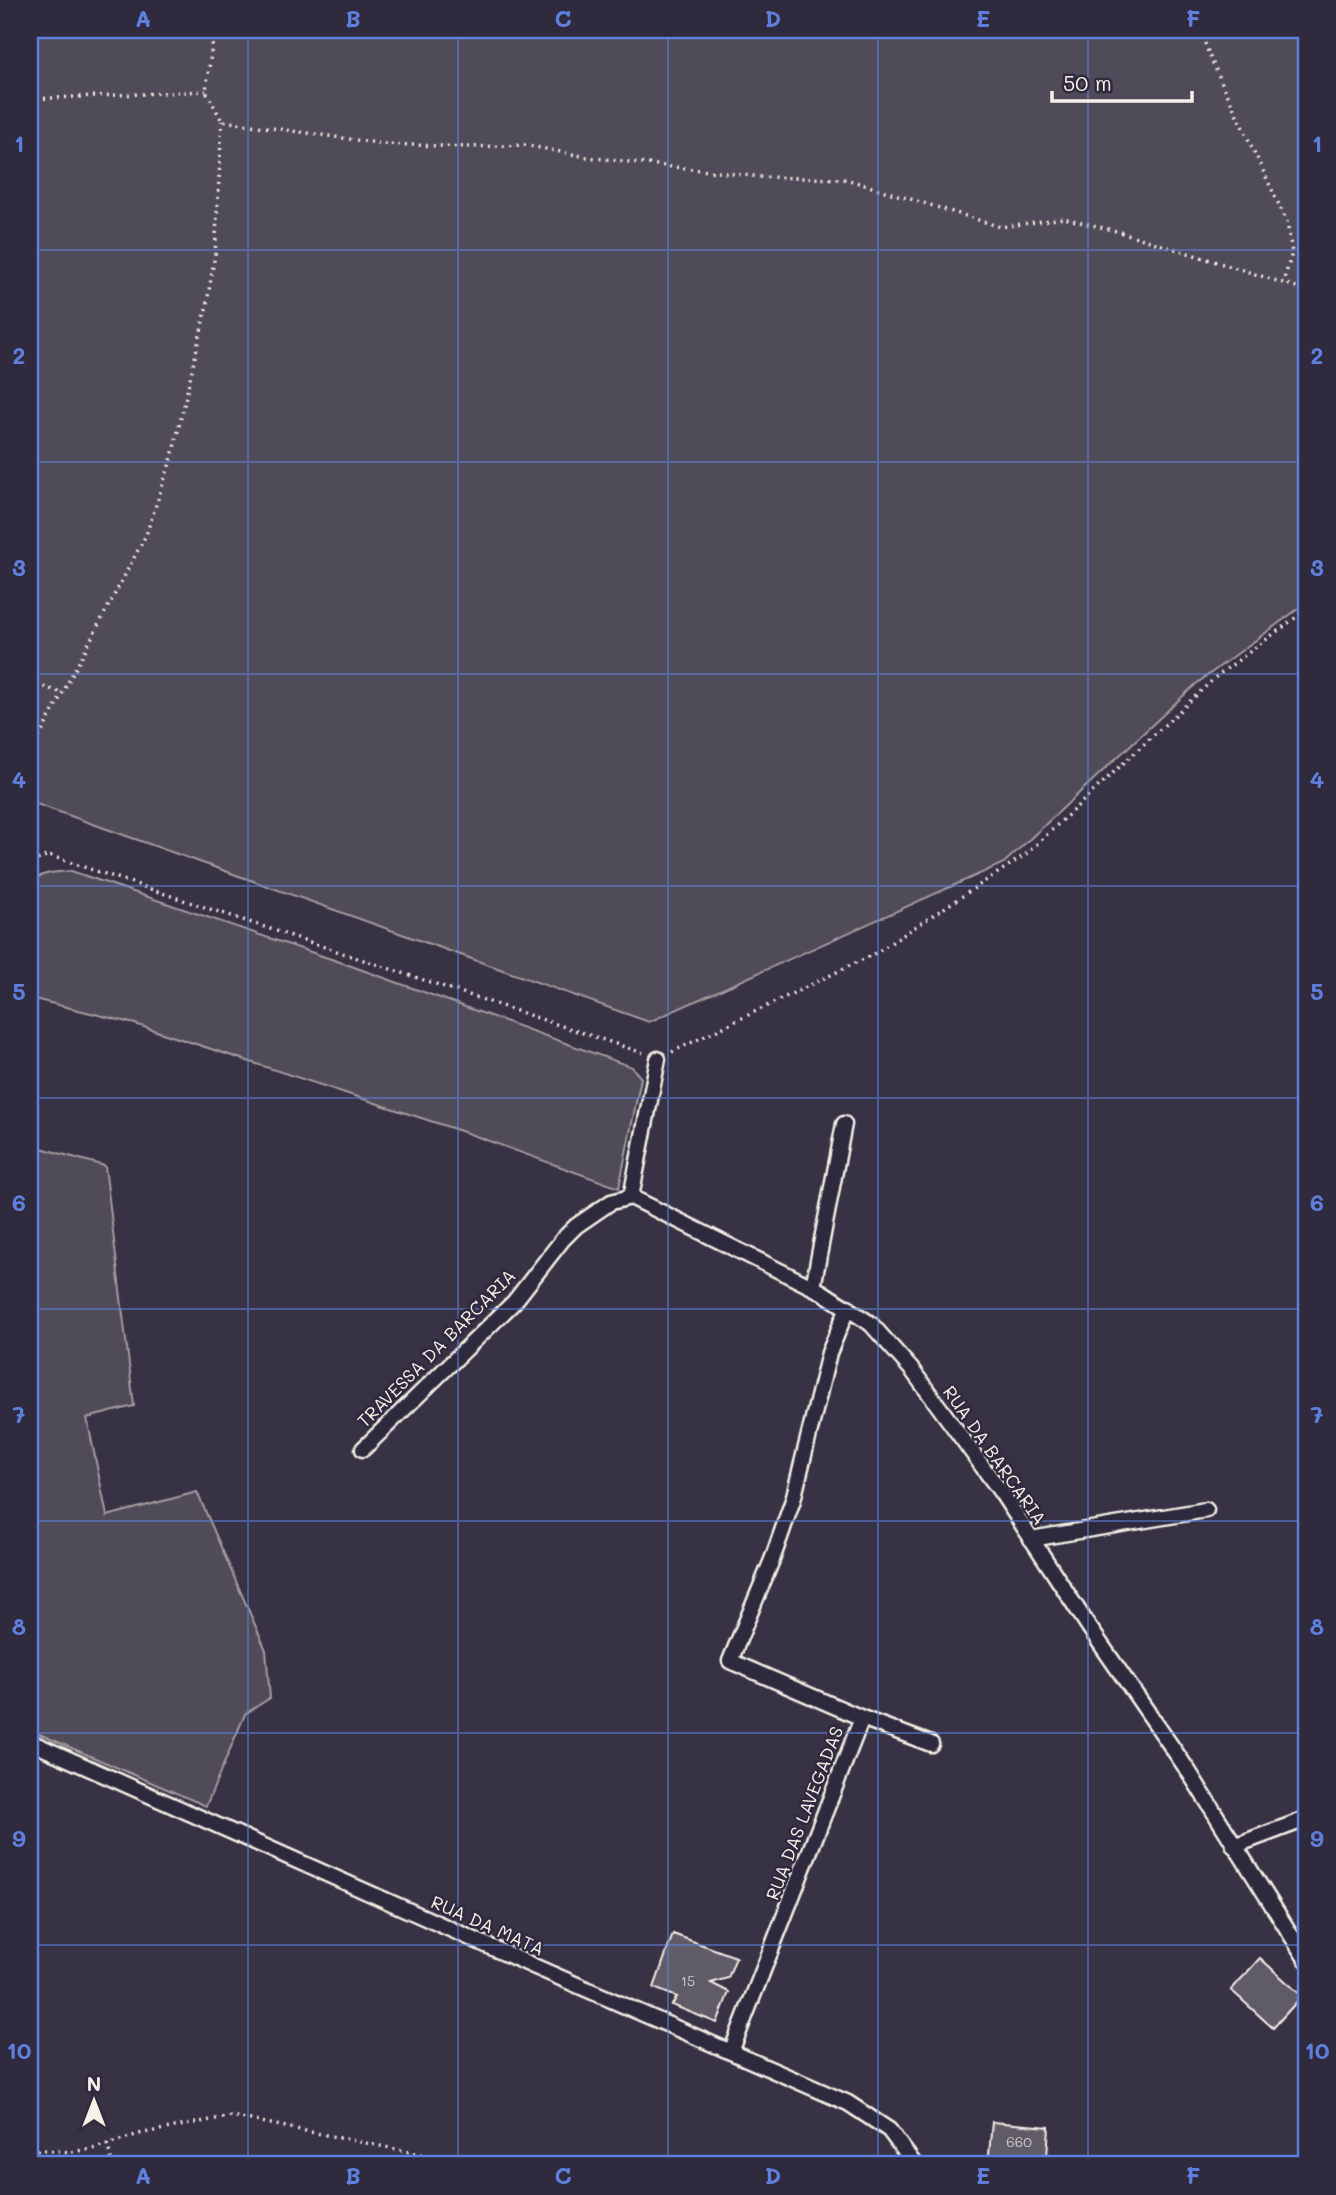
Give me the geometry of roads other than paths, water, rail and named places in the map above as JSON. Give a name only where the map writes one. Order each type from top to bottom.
[{"type":"street","points":[[631,1197],[658,1059]]},
{"type":"street","points":[[813,1287],[844,1124]]},
{"type":"street","name":"RUA DA BARCARIA","points":[[631,1197],[813,1287],[872,1324],[912,1370],[1003,1495],[1089,1627],[1189,1772],[1306,1959]]},
{"type":"street","name":"TRAVESSA DA BARCARIA","points":[[363,1449],[514,1302],[576,1226],[611,1202],[631,1197]]},
{"type":"street","name":"RUA DAS LAVEGADAS","points":[[731,2052],[862,1718],[730,1661],[772,1560],[793,1500],[829,1353],[848,1307]]},
{"type":"street","points":[[1031,1539],[1206,1510]]},
{"type":"street","points":[[862,1718],[931,1744]]},
{"type":"street","name":"RUA DA MATA","points":[[30,1742],[848,2103],[889,2130],[915,2165]]},
{"type":"street","points":[[1234,1846],[1306,1819]]}]
